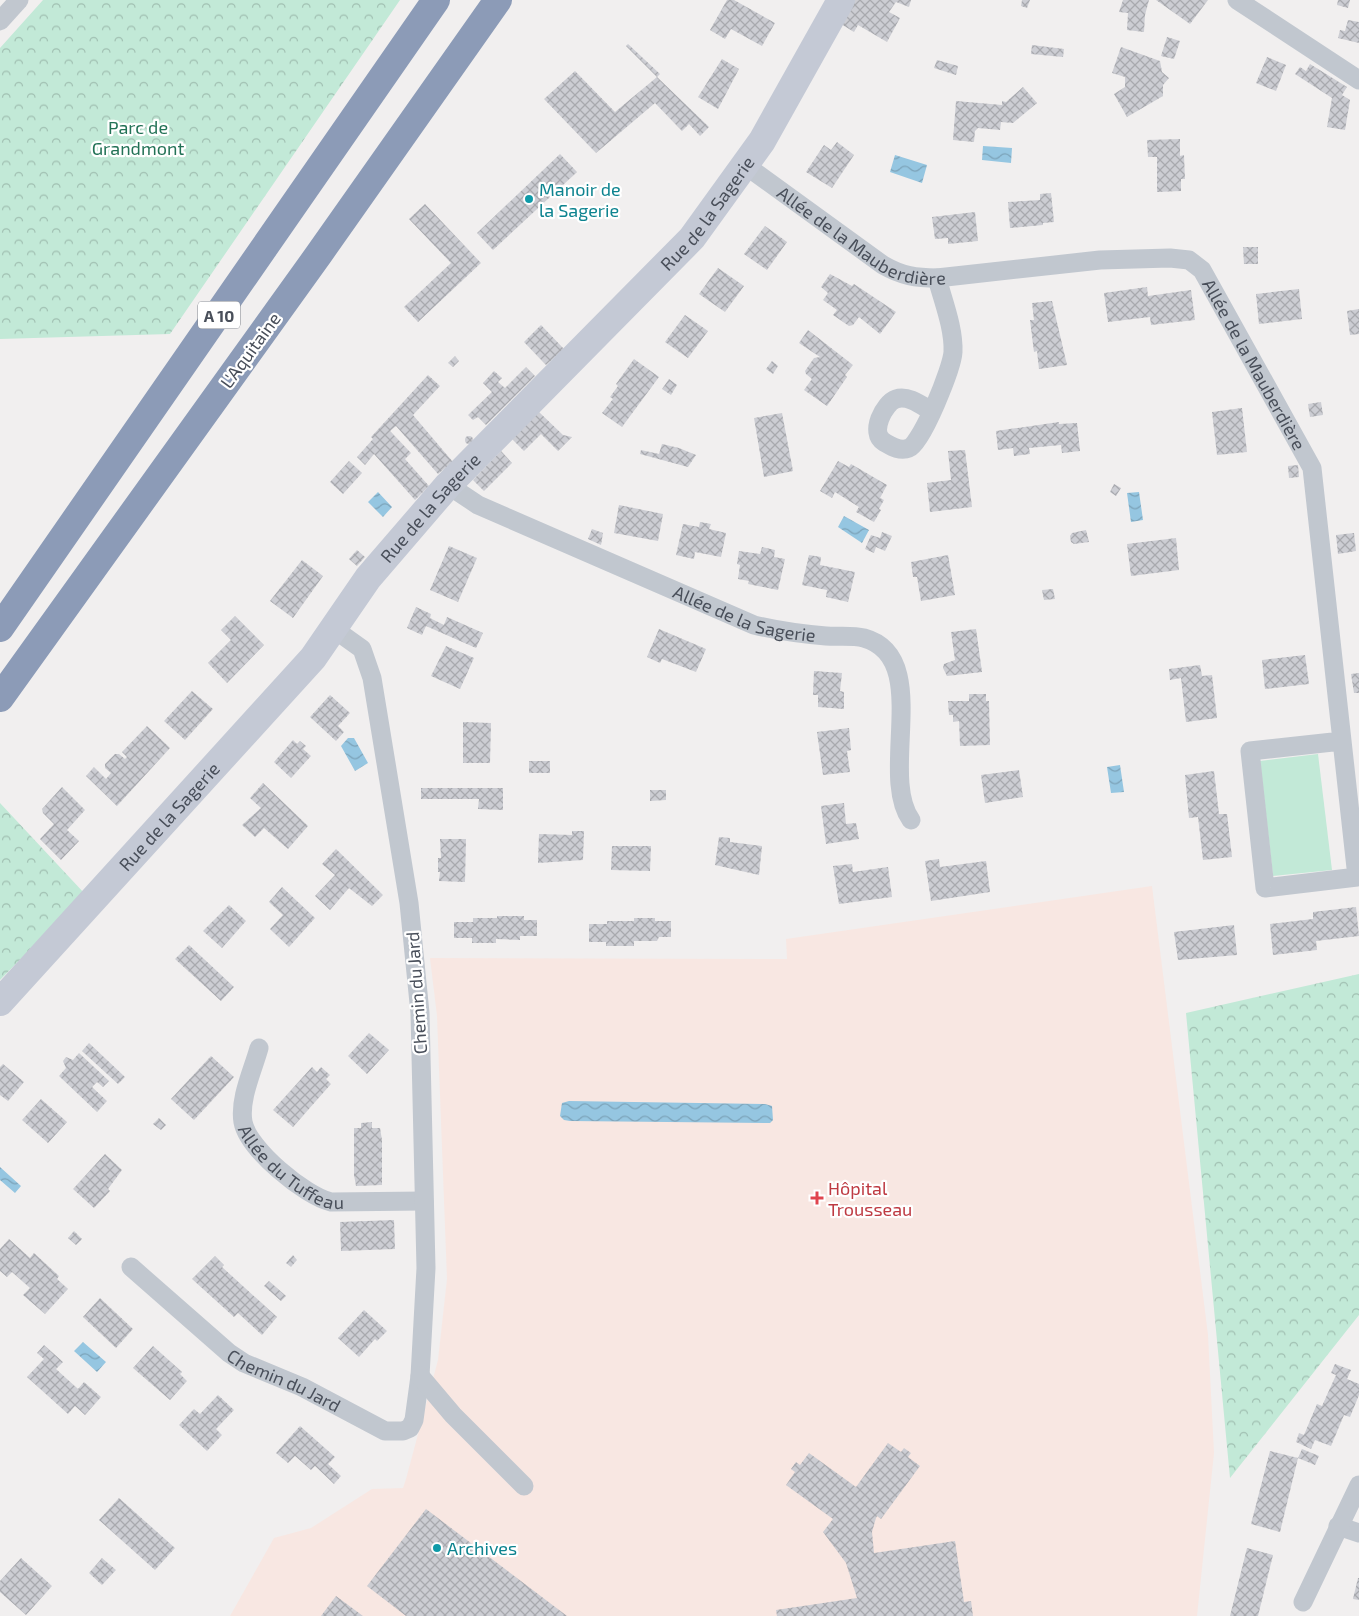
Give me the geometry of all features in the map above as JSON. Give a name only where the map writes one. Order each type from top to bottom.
[{"type":"highway","name":"A 10","points":[[0,628],[436,0]]},
{"type":"highway","name":"L'Aquitaine","points":[[0,698],[314,262],[498,0]]},
{"type":"street","points":[[0,21],[19,0]]},
{"type":"street","name":"Rue de la Sagerie","points":[[0,1002],[268,710],[313,658],[368,578],[448,485],[692,238],[762,141],[841,0]]},
{"type":"street","points":[[1237,0],[1359,80]]},
{"type":"street","name":"Allée de la Mauberdière","points":[[745,165],[883,266],[900,275],[914,278],[937,278],[1100,260],[1170,258],[1189,260],[1202,270],[1312,468],[1342,741],[1357,878],[1265,888],[1250,751],[1342,741]]},
{"type":"street","points":[[931,412],[953,354],[951,334],[937,278]]},
{"type":"street","name":"Allée de la Sagerie","points":[[448,485],[478,505],[754,625],[787,633],[863,637],[878,644],[891,656],[900,677],[901,802],[910,820]]},
{"type":"street","name":"Chemin du Jard","points":[[131,1267],[229,1354],[244,1363],[302,1387],[385,1431],[403,1431],[410,1428],[414,1420],[420,1376],[426,1268],[420,1012],[407,894],[368,662],[362,649],[334,629]]},
{"type":"street","name":"Allée du Tuffeau","points":[[259,1048],[244,1101],[243,1123],[254,1143],[269,1159],[302,1188],[320,1199],[331,1202],[424,1201]]},
{"type":"street","points":[[420,1376],[453,1415],[524,1486]]},
{"type":"street","points":[[1303,1602],[1359,1485]]},
{"type":"street","points":[[1338,1526],[1359,1533]]},
{"type":"shaded area","name":"Hôpital Trousseau","points":[[1152,886],[1208,1335],[1214,1453],[1197,1616],[230,1616],[274,1538],[311,1528],[372,1489],[403,1488],[406,1479],[438,1360],[447,1279],[437,1016],[430,958],[787,959],[786,939]]},
{"type":"green space","name":"Parc de Grandmont","points":[[43,0],[400,0],[170,334],[0,339],[0,48]]},
{"type":"green space","points":[[1318,754],[1332,870],[1273,876],[1260,761]]},
{"type":"green space","points":[[0,803],[85,894],[0,980]]},
{"type":"green space","points":[[1359,974],[1359,1315],[1230,1478],[1186,1013]]},
{"type":"water","points":[[983,146],[1012,148],[1011,163],[982,160]]},
{"type":"water","points":[[895,155],[927,165],[922,183],[890,172]]},
{"type":"water","points":[[378,492],[392,507],[383,517],[368,502]]},
{"type":"water","points":[[1139,492],[1143,520],[1131,522],[1127,493]]},
{"type":"water","points":[[844,516],[869,530],[862,543],[838,527]]},
{"type":"water","points":[[348,738],[354,738],[368,763],[355,771],[341,746]]},
{"type":"water","points":[[1120,765],[1124,792],[1111,793],[1107,767]]},
{"type":"water","points":[[569,1101],[765,1104],[772,1106],[773,1120],[770,1123],[570,1121],[564,1120],[560,1116],[562,1103]]},
{"type":"water","points":[[0,1167],[21,1186],[15,1193],[0,1180]]},
{"type":"water","points":[[83,1342],[106,1362],[97,1372],[74,1351]]},
{"type":"building","points":[[727,0],[734,0],[775,23],[762,46],[731,29],[725,39],[710,30]]},
{"type":"building","points":[[855,0],[911,0],[909,7],[896,2],[889,12],[900,18],[887,42],[858,25],[854,32],[841,24]]},
{"type":"building","points":[[1022,0],[1030,0],[1027,8],[1021,6]]},
{"type":"building","points":[[1123,0],[1149,0],[1145,15],[1144,32],[1127,30],[1128,13],[1119,12]]},
{"type":"building","points":[[1156,0],[1208,0],[1190,24]]},
{"type":"building","points":[[1338,0],[1350,0],[1348,8],[1337,5]]},
{"type":"building","points":[[1348,20],[1359,22],[1359,43],[1338,38],[1340,30],[1345,31]]},
{"type":"building","points":[[1167,37],[1180,41],[1174,59],[1161,56]]},
{"type":"building","points":[[628,44],[660,74],[657,77],[626,46]]},
{"type":"building","points":[[1032,45],[1064,49],[1063,57],[1031,54]]},
{"type":"building","points":[[1121,47],[1160,61],[1162,72],[1169,78],[1163,85],[1163,96],[1127,117],[1114,94],[1125,87],[1125,77],[1112,73]]},
{"type":"building","points":[[1267,57],[1286,65],[1276,91],[1256,83]]},
{"type":"building","points":[[722,59],[739,69],[718,109],[698,97]]},
{"type":"building","points":[[937,60],[958,66],[956,75],[934,68]]},
{"type":"building","points":[[1310,64],[1347,87],[1342,95],[1350,100],[1345,130],[1327,127],[1332,98],[1295,74],[1300,67],[1306,71]]},
{"type":"building","points":[[575,71],[615,112],[657,77],[709,127],[700,136],[689,124],[682,131],[655,103],[596,153],[544,99]]},
{"type":"building","points":[[1023,87],[1037,103],[1013,123],[1001,122],[1000,130],[978,128],[975,131],[974,142],[953,140],[956,101],[1002,105],[1002,101],[1006,102]]},
{"type":"building","points":[[1180,139],[1180,156],[1184,155],[1185,179],[1181,179],[1181,191],[1157,192],[1157,157],[1148,157],[1147,140]]},
{"type":"building","points":[[837,142],[854,155],[832,188],[806,172],[824,145],[831,150]]},
{"type":"building","name":"Manoir de la Sagerie","points":[[560,154],[577,172],[493,250],[477,233]]},
{"type":"building","points":[[1051,193],[1054,222],[1010,228],[1008,202],[1040,200],[1040,194]]},
{"type":"building","points":[[425,204],[481,263],[418,322],[404,307],[451,263],[409,219]]},
{"type":"building","points":[[975,212],[978,241],[948,244],[948,238],[935,239],[932,217]]},
{"type":"building","points":[[765,226],[787,242],[767,270],[744,254]]},
{"type":"building","points":[[1243,247],[1258,247],[1258,264],[1244,264]]},
{"type":"building","points":[[718,268],[744,286],[725,312],[699,294]]},
{"type":"building","points":[[830,274],[852,286],[854,284],[896,312],[880,334],[859,317],[853,325],[849,326],[833,315],[837,310],[823,300],[828,293],[821,287]]},
{"type":"building","points":[[1147,287],[1148,296],[1191,290],[1195,320],[1151,325],[1150,317],[1108,322],[1104,293]]},
{"type":"building","points":[[1299,289],[1302,319],[1259,324],[1256,294]]},
{"type":"building","points":[[1052,301],[1067,365],[1039,369],[1037,351],[1034,352],[1030,320],[1034,320],[1032,303]]},
{"type":"building","points":[[1359,309],[1359,334],[1350,335],[1347,311]]},
{"type":"building","points":[[685,315],[708,331],[688,358],[665,342]]},
{"type":"building","points":[[541,325],[564,349],[546,365],[524,342]]},
{"type":"building","points":[[808,330],[853,365],[827,406],[804,390],[812,379],[805,371],[814,358],[820,357],[799,343]]},
{"type":"building","points":[[455,356],[459,361],[453,367],[448,363]]},
{"type":"building","points":[[634,359],[659,377],[622,427],[602,413],[613,399],[610,397],[618,386],[616,384]]},
{"type":"building","points":[[772,361],[778,366],[773,374],[766,369]]},
{"type":"building","points":[[526,367],[535,376],[486,425],[478,417],[473,420],[468,415],[492,392],[483,383],[494,371],[502,378],[498,382],[505,388]]},
{"type":"building","points":[[428,375],[440,386],[413,415],[453,462],[438,474],[396,426],[390,431],[411,453],[405,459],[429,486],[415,500],[374,454],[365,465],[357,457],[373,439],[371,437]]},
{"type":"building","points":[[669,379],[677,385],[671,395],[662,389]]},
{"type":"building","points":[[1321,402],[1323,415],[1310,417],[1308,404]]},
{"type":"building","points":[[1242,408],[1247,452],[1217,455],[1212,412]]},
{"type":"building","points":[[539,412],[563,435],[572,437],[558,451],[541,434],[524,451],[512,439]]},
{"type":"building","points":[[782,413],[793,471],[764,477],[754,418]]},
{"type":"building","points":[[1059,422],[1059,424],[1077,423],[1080,451],[1062,453],[1061,445],[1029,448],[1030,454],[1014,456],[1013,448],[998,450],[996,431]]},
{"type":"building","points":[[469,436],[473,440],[469,444],[465,440]]},
{"type":"building","points":[[662,444],[696,455],[688,467],[640,454],[641,450],[659,454]]},
{"type":"building","points":[[965,450],[972,507],[930,512],[927,483],[951,480],[948,451]]},
{"type":"building","points":[[501,451],[512,463],[484,491],[473,480]]},
{"type":"building","points":[[349,461],[362,473],[343,494],[330,482]]},
{"type":"building","points":[[838,461],[849,467],[851,464],[887,485],[880,498],[884,500],[879,509],[881,510],[874,522],[856,512],[859,507],[835,492],[832,498],[820,491]]},
{"type":"building","points":[[1298,465],[1299,477],[1289,478],[1288,466]]},
{"type":"building","points":[[1114,484],[1121,488],[1116,496],[1110,492]]},
{"type":"building","points":[[619,505],[663,514],[658,541],[614,533]]},
{"type":"building","points":[[700,522],[711,524],[709,529],[726,533],[721,557],[695,552],[694,559],[676,555],[683,524],[699,527]]},
{"type":"building","points":[[592,529],[603,533],[601,545],[588,539]]},
{"type":"building","points":[[1086,530],[1089,542],[1074,544],[1071,542],[1070,536],[1072,533]]},
{"type":"building","points":[[882,532],[892,536],[885,551],[876,547],[874,553],[865,549],[871,535],[880,538]]},
{"type":"building","points":[[1354,533],[1356,551],[1338,554],[1336,535]]},
{"type":"building","points":[[1176,538],[1179,570],[1131,576],[1127,544]]},
{"type":"building","points":[[449,546],[477,558],[458,602],[430,590]]},
{"type":"building","points":[[762,547],[775,550],[774,557],[785,559],[778,590],[748,584],[749,581],[738,579],[740,565],[737,564],[739,551],[760,554]]},
{"type":"building","points":[[357,550],[365,557],[357,566],[349,559]]},
{"type":"building","points":[[809,555],[821,557],[820,565],[855,572],[848,602],[826,597],[827,590],[802,585]]},
{"type":"building","points":[[948,555],[955,595],[921,601],[917,577],[913,577],[911,562]]},
{"type":"building","points":[[302,560],[323,576],[293,618],[270,601]]},
{"type":"building","points":[[1053,589],[1055,599],[1044,600],[1042,590]]},
{"type":"building","points":[[416,607],[431,614],[430,618],[444,625],[447,617],[483,633],[476,648],[426,626],[422,635],[407,628]]},
{"type":"building","points":[[235,616],[264,645],[227,683],[208,663],[231,640],[221,630]]},
{"type":"building","points":[[659,629],[706,649],[696,672],[662,659],[660,663],[647,657]]},
{"type":"building","points":[[976,629],[982,672],[947,676],[943,668],[944,664],[955,660],[951,632]]},
{"type":"building","points":[[446,646],[474,658],[460,689],[431,676]]},
{"type":"building","points":[[1305,655],[1309,684],[1265,689],[1262,660]]},
{"type":"building","points":[[1200,665],[1202,676],[1212,675],[1217,718],[1186,722],[1181,678],[1170,680],[1169,669]]},
{"type":"building","points":[[814,671],[842,673],[840,691],[844,692],[844,709],[818,707],[818,695],[813,695]]},
{"type":"building","points":[[1359,673],[1359,693],[1354,693],[1351,674]]},
{"type":"building","points":[[192,691],[213,709],[185,740],[164,721]]},
{"type":"building","points":[[969,694],[986,694],[986,701],[989,701],[990,745],[960,746],[959,721],[953,722],[953,715],[949,715],[948,701],[969,701]]},
{"type":"building","points":[[330,695],[350,713],[338,726],[344,732],[336,741],[310,717]]},
{"type":"building","points":[[463,722],[491,723],[490,763],[463,763]]},
{"type":"building","points":[[147,726],[170,748],[117,806],[86,776],[94,767],[106,779],[111,773],[105,768],[105,764],[115,754],[119,754],[125,759],[127,757],[122,752]]},
{"type":"building","points":[[849,728],[851,750],[847,751],[850,772],[823,775],[817,732]]},
{"type":"building","points":[[293,740],[297,744],[300,741],[306,746],[303,749],[311,756],[291,778],[274,762]]},
{"type":"building","points":[[529,761],[550,761],[550,773],[529,773]]},
{"type":"building","points":[[1019,770],[1023,797],[985,803],[981,775]]},
{"type":"building","points":[[1214,771],[1219,814],[1227,814],[1232,857],[1203,860],[1198,817],[1189,818],[1185,775]]},
{"type":"building","points":[[263,783],[308,826],[288,849],[264,828],[255,837],[242,825],[261,808],[250,798]]},
{"type":"building","points":[[62,787],[85,810],[67,830],[79,841],[61,860],[40,839],[54,824],[43,813],[42,809]]},
{"type":"building","points":[[421,788],[503,788],[503,810],[478,809],[479,799],[421,799]]},
{"type":"building","points":[[650,790],[666,790],[666,800],[650,801]]},
{"type":"building","points":[[844,803],[846,824],[856,823],[859,839],[826,844],[821,806]]},
{"type":"building","points":[[572,831],[584,831],[583,860],[538,863],[539,834],[572,835]]},
{"type":"building","points":[[719,837],[730,838],[730,842],[762,846],[759,875],[715,865]]},
{"type":"building","points":[[440,839],[466,839],[465,882],[439,881],[438,858],[441,858]]},
{"type":"building","points":[[612,846],[651,846],[650,871],[611,870]]},
{"type":"building","points":[[336,849],[383,895],[372,906],[349,888],[330,910],[315,896],[335,875],[322,864]]},
{"type":"building","points":[[939,859],[940,867],[986,861],[990,892],[931,901],[925,861]]},
{"type":"building","points":[[852,864],[853,872],[888,867],[892,897],[839,904],[833,866]]},
{"type":"building","points":[[282,887],[315,918],[289,947],[270,929],[283,915],[269,902]]},
{"type":"building","points":[[229,905],[246,921],[222,948],[203,931]]},
{"type":"building","points":[[1356,907],[1359,936],[1316,941],[1317,950],[1273,955],[1270,924],[1313,919],[1313,912]]},
{"type":"building","points":[[497,916],[524,916],[524,920],[537,920],[537,936],[520,936],[520,940],[496,939],[496,943],[472,943],[472,938],[454,938],[454,922],[473,922],[473,918],[497,918]]},
{"type":"building","points":[[634,918],[655,918],[655,921],[671,921],[671,937],[659,937],[657,941],[634,941],[634,946],[606,946],[606,942],[589,942],[589,924],[607,924],[607,921],[634,921]]},
{"type":"building","points":[[1234,925],[1237,955],[1178,960],[1174,932]]},
{"type":"building","points":[[189,945],[234,987],[221,1001],[175,959]]},
{"type":"building","points":[[369,1033],[389,1050],[367,1074],[348,1056]]},
{"type":"building","points":[[89,1043],[125,1077],[118,1084],[82,1051]]},
{"type":"building","points":[[79,1053],[109,1081],[103,1087],[97,1082],[92,1087],[107,1101],[97,1112],[59,1076],[66,1068],[63,1061],[66,1057],[73,1060]]},
{"type":"building","points":[[211,1056],[234,1077],[194,1120],[171,1099]]},
{"type":"building","points":[[3,1064],[24,1082],[8,1101],[0,1095],[0,1067]]},
{"type":"building","points":[[312,1067],[317,1072],[321,1067],[330,1075],[326,1079],[331,1084],[293,1127],[273,1110]]},
{"type":"building","points":[[41,1099],[67,1122],[48,1143],[22,1120]]},
{"type":"building","points":[[159,1118],[166,1125],[161,1130],[153,1124]]},
{"type":"building","points":[[372,1122],[372,1128],[380,1128],[382,1140],[382,1185],[356,1186],[354,1175],[354,1128],[361,1128],[361,1123]]},
{"type":"building","points":[[105,1154],[122,1170],[108,1189],[110,1191],[94,1208],[73,1189]]},
{"type":"building","points":[[394,1220],[395,1249],[341,1251],[340,1222]]},
{"type":"building","points":[[74,1231],[82,1239],[76,1245],[68,1238]]},
{"type":"building","points":[[9,1239],[30,1258],[34,1253],[59,1276],[57,1279],[68,1289],[45,1314],[23,1295],[30,1288],[12,1272],[7,1277],[0,1271],[0,1249]]},
{"type":"building","points":[[293,1255],[297,1260],[291,1267],[286,1263]]},
{"type":"building","points":[[215,1256],[224,1265],[222,1267],[277,1317],[262,1335],[238,1313],[234,1317],[192,1279]]},
{"type":"building","points":[[269,1281],[286,1296],[281,1301],[264,1286]]},
{"type":"building","points":[[100,1298],[133,1329],[116,1348],[83,1317]]},
{"type":"building","points":[[364,1310],[387,1331],[377,1341],[375,1339],[359,1357],[338,1338]]},
{"type":"building","points":[[44,1345],[63,1362],[56,1369],[78,1389],[84,1382],[101,1397],[85,1415],[75,1406],[68,1414],[27,1377],[44,1359],[37,1353]]},
{"type":"building","points":[[153,1346],[182,1372],[180,1374],[187,1381],[170,1400],[133,1368]]},
{"type":"building","points":[[1335,1364],[1351,1370],[1347,1379],[1359,1384],[1359,1395],[1350,1417],[1344,1415],[1331,1446],[1315,1440],[1311,1449],[1296,1442],[1299,1433],[1304,1435],[1317,1404],[1322,1406],[1336,1375],[1331,1373]]},
{"type":"building","points":[[218,1395],[234,1410],[216,1429],[222,1435],[207,1451],[179,1425],[194,1409],[200,1414]]},
{"type":"building","points":[[300,1426],[335,1457],[328,1464],[341,1476],[334,1484],[315,1466],[311,1470],[295,1456],[288,1463],[276,1453]]},
{"type":"building","points":[[888,1443],[901,1452],[904,1448],[911,1453],[908,1457],[920,1466],[881,1519],[877,1516],[872,1532],[874,1553],[955,1541],[964,1602],[971,1601],[973,1616],[777,1616],[776,1610],[857,1598],[846,1563],[823,1532],[833,1519],[786,1485],[795,1472],[791,1469],[796,1462],[800,1465],[809,1453],[856,1487]]},
{"type":"building","points":[[1302,1449],[1319,1456],[1315,1465],[1298,1458]]},
{"type":"building","points":[[1270,1451],[1298,1458],[1280,1532],[1251,1524]]},
{"type":"building","points":[[119,1498],[175,1548],[155,1570],[99,1520]]},
{"type":"building","name":"Archives","points":[[426,1509],[567,1616],[406,1616],[367,1586]]},
{"type":"building","points":[[1247,1548],[1273,1555],[1258,1616],[1230,1616]]},
{"type":"building","points":[[21,1558],[52,1586],[26,1615],[0,1592],[0,1581]]},
{"type":"building","points":[[102,1558],[116,1570],[102,1585],[89,1573]]},
{"type":"building","points":[[1359,1578],[1359,1600],[1353,1599]]},
{"type":"building","points":[[336,1596],[363,1616],[321,1616]]},
{"type":"place","name":"Manoir de la Sagerie","points":[[529,199]]},
{"type":"place","name":"Hôpital Trousseau","points":[[817,1198]]},
{"type":"place","name":"Archives","points":[[437,1548]]}]
